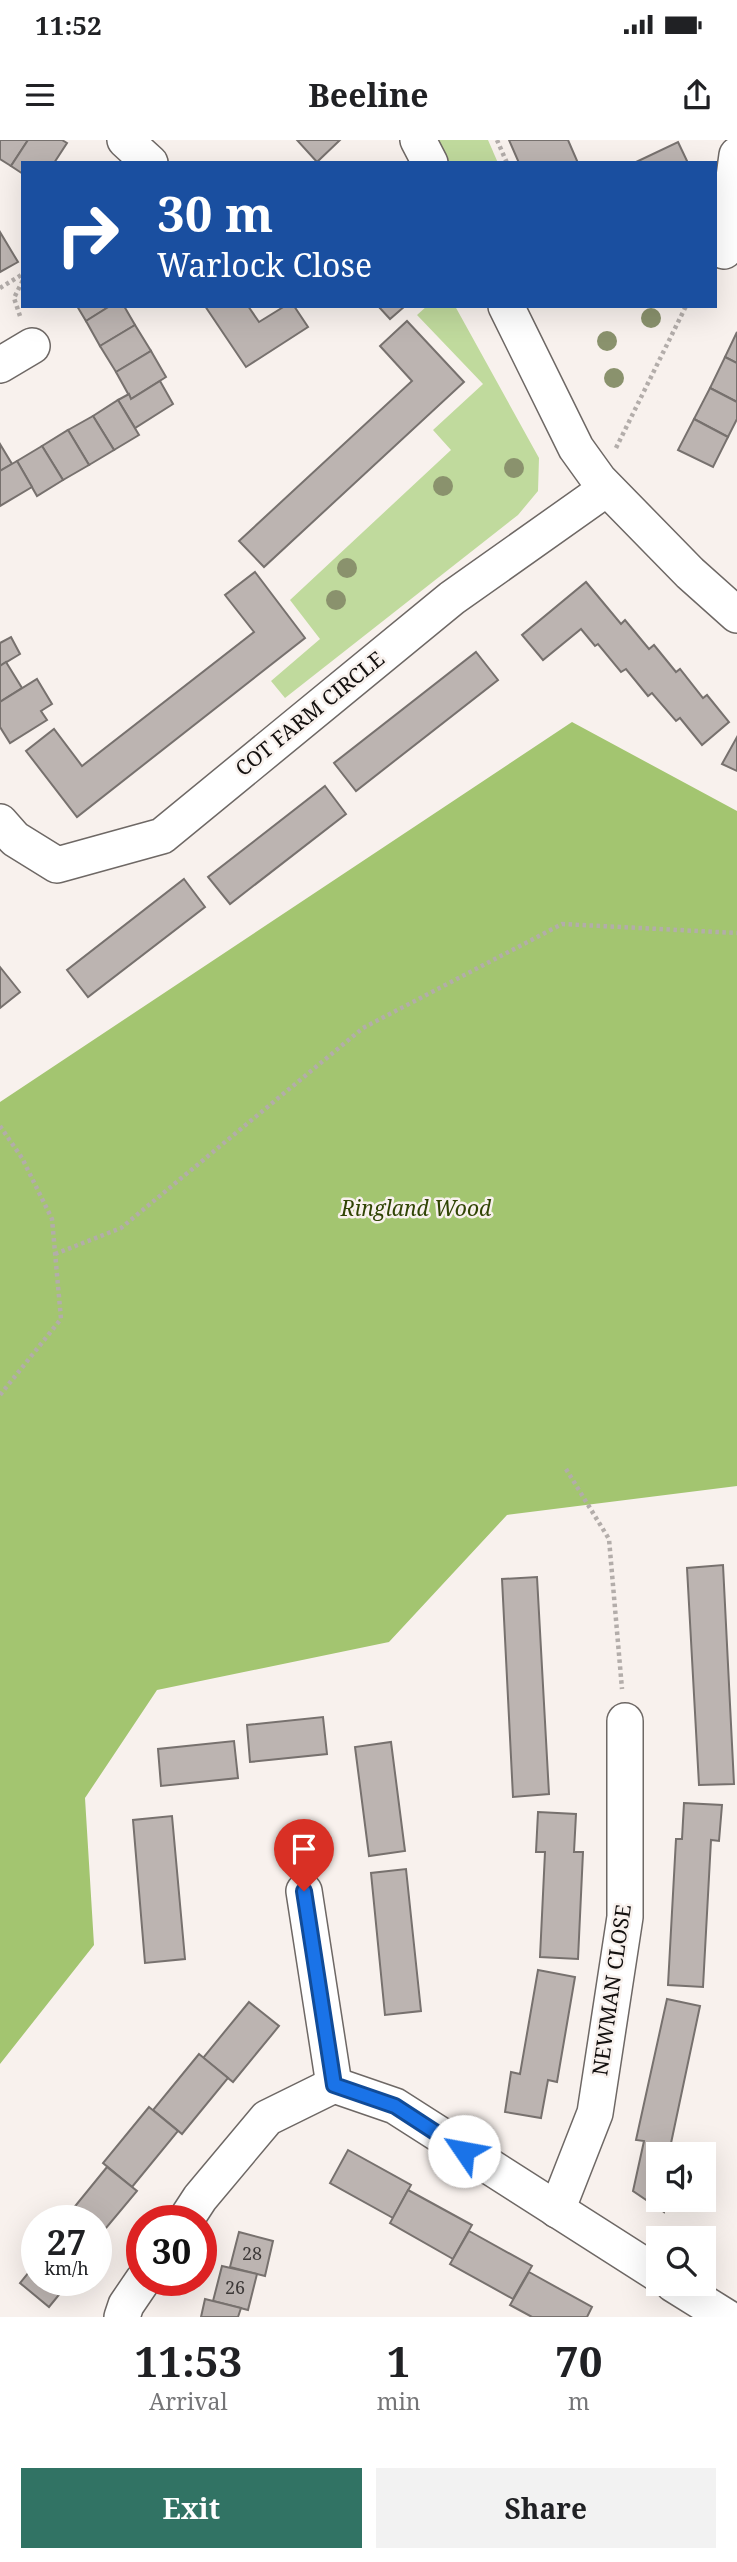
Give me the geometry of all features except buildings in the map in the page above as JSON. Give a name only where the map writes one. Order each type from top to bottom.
[{"type":"street","points":[[125,140],[148,161]]},
{"type":"street","points":[[418,140],[429,161]]},
{"type":"street","points":[[726,251],[737,155]]},
{"type":"street","points":[[519,310],[576,448],[603,484],[690,573],[737,615]]},
{"type":"street","points":[[0,365],[32,346]]},
{"type":"street","name":"COT FARM CIRCLE","points":[[0,822],[15,839],[57,865],[162,836],[452,598],[603,484]]},
{"type":"street","name":"NEWMAN CLOSE","points":[[557,2210],[595,2113],[625,1917],[625,1721]]},
{"type":"street","points":[[304,1891],[334,2085]]},
{"type":"street","points":[[198,2205],[267,2118],[334,2085],[395,2106],[646,2266]]},
{"type":"street","points":[[122,2317],[132,2296]]},
{"type":"street","points":[[692,2296],[726,2317]]},
{"type":"path","points":[[497,140],[506,161]]},
{"type":"path","points":[[0,288],[21,275]]},
{"type":"path","points":[[603,484],[686,308]]},
{"type":"path","points":[[55,1254],[121,1228],[363,1028],[562,924],[737,933]]},
{"type":"path","points":[[0,1126],[22,1158],[52,1219],[61,1319],[0,1395]]},
{"type":"path","points":[[566,1469],[610,1539],[625,1721]]},
{"type":"green space","points":[[427,140],[488,140],[497,161],[439,161]]},
{"type":"green space","points":[[425,308],[456,308],[539,458],[538,491],[518,515],[285,698],[271,681],[320,639],[290,600],[451,450],[433,430],[483,384],[417,315]]},
{"type":"green space","name":"Ringland Wood","points":[[572,722],[737,811],[737,1486],[507,1515],[389,1642],[157,1690],[85,1798],[94,1945],[0,2064],[0,1102]]},
{"type":"route","points":[[304,1891],[334,2085],[395,2106],[464,2151]]}]
